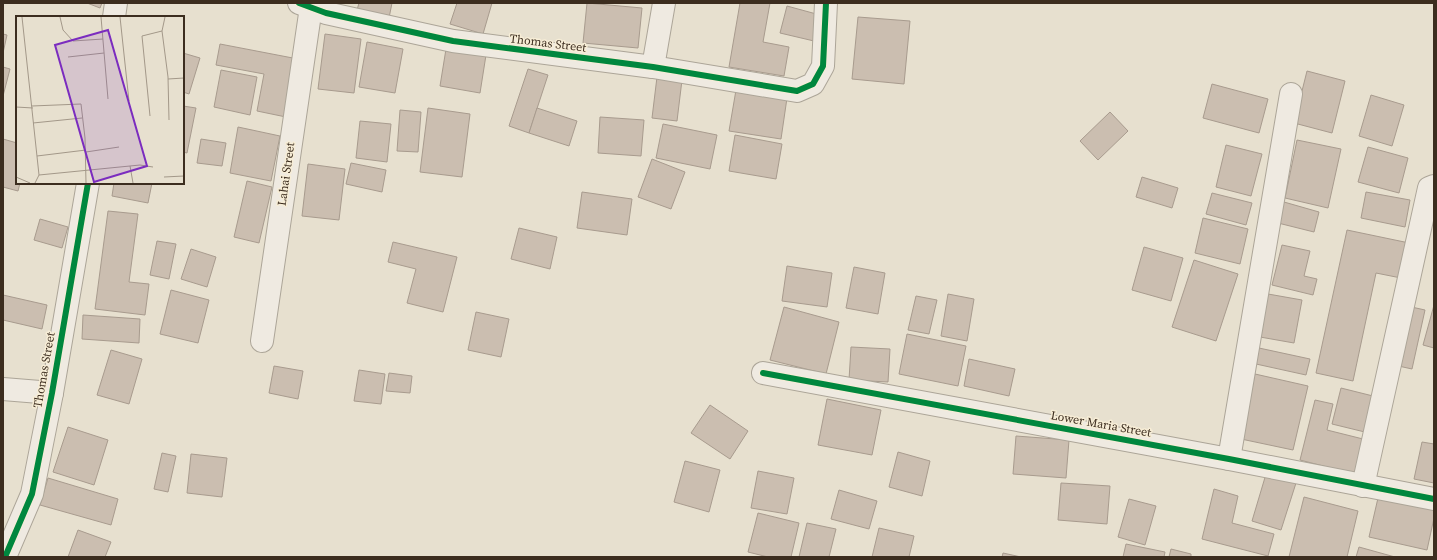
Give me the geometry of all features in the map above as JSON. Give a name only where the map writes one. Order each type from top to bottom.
[{"type":"street","points":[[114,16],[116,3]]},
{"type":"street","points":[[653,67],[664,3]]},
{"type":"street","name":"Thomas Street","points":[[316,7],[453,41],[653,67],[797,92],[813,84],[823,66],[826,3]]},
{"type":"street","name":"Lahai Street","points":[[262,341],[316,7]]},
{"type":"street","points":[[1229,459],[1291,94]]},
{"type":"street","name":"Thomas Street","points":[[5,557],[32,494],[52,393],[88,184]]},
{"type":"street","points":[[1363,486],[1432,187]]},
{"type":"street","name":"Lower Maria Street","points":[[763,372],[1434,499]]},
{"type":"street","points":[[3,389],[52,393]]},
{"type":"building","points":[[87,3],[102,3],[100,8]]},
{"type":"building","points":[[359,3],[392,3],[389,18],[357,10]]},
{"type":"building","points":[[457,3],[492,3],[483,34],[450,24]]},
{"type":"building","points":[[587,3],[642,8],[638,48],[583,43]]},
{"type":"building","points":[[740,3],[770,3],[763,42],[789,47],[784,76],[729,67]]},
{"type":"building","points":[[787,6],[820,15],[814,41],[780,33]]},
{"type":"building","points":[[858,17],[910,21],[904,84],[852,79]]},
{"type":"building","points":[[3,34],[7,35],[3,53]]},
{"type":"building","points":[[325,34],[361,39],[354,93],[318,89]]},
{"type":"building","points":[[367,42],[403,49],[395,93],[359,87]]},
{"type":"building","points":[[220,44],[298,59],[286,117],[257,111],[264,74],[216,65]]},
{"type":"building","points":[[446,49],[486,55],[480,93],[440,86]]},
{"type":"building","points":[[184,53],[200,58],[189,94],[184,92]]},
{"type":"building","points":[[3,67],[10,69],[3,96]]},
{"type":"building","points":[[528,69],[548,75],[529,133],[509,126]]},
{"type":"building","points":[[221,70],[257,77],[250,115],[214,107]]},
{"type":"building","points":[[1307,71],[1345,81],[1332,133],[1294,123]]},
{"type":"building","points":[[657,77],[682,80],[677,121],[652,118]]},
{"type":"building","points":[[1212,84],[1268,99],[1259,133],[1203,118]]},
{"type":"building","points":[[736,90],[787,98],[781,139],[729,131]]},
{"type":"building","points":[[1371,95],[1404,105],[1392,146],[1359,136]]},
{"type":"building","points":[[184,106],[196,108],[187,153],[184,152]]},
{"type":"building","points":[[428,108],[470,114],[462,177],[420,172]]},
{"type":"building","points":[[537,108],[577,121],[569,146],[529,133]]},
{"type":"building","points":[[400,110],[421,112],[418,152],[397,151]]},
{"type":"building","points":[[1110,112],[1128,131],[1098,160],[1080,141]]},
{"type":"building","points":[[600,117],[644,120],[641,156],[598,153]]},
{"type":"building","points":[[360,121],[391,124],[387,162],[356,158]]},
{"type":"building","points":[[663,124],[717,135],[710,169],[656,158]]},
{"type":"building","points":[[238,127],[280,136],[271,181],[230,173]]},
{"type":"building","points":[[735,135],[782,144],[776,179],[729,171]]},
{"type":"building","points":[[3,139],[16,143],[16,184],[20,184],[18,191],[3,187]]},
{"type":"building","points":[[201,139],[226,143],[222,166],[197,163]]},
{"type":"building","points":[[1297,140],[1341,149],[1328,208],[1285,198]]},
{"type":"building","points":[[1226,145],[1262,154],[1251,196],[1216,187]]},
{"type":"building","points":[[1368,147],[1408,158],[1399,193],[1358,182]]},
{"type":"building","points":[[652,159],[685,172],[671,209],[638,197]]},
{"type":"building","points":[[351,163],[386,170],[382,192],[346,184]]},
{"type":"building","points":[[308,164],[345,169],[339,220],[302,216]]},
{"type":"building","points":[[1142,177],[1178,188],[1172,208],[1136,197]]},
{"type":"building","points":[[247,181],[272,187],[259,243],[234,237]]},
{"type":"building","points":[[114,184],[152,184],[148,203],[112,196]]},
{"type":"building","points":[[582,192],[632,199],[627,235],[577,228]]},
{"type":"building","points":[[1366,192],[1410,200],[1405,227],[1361,218]]},
{"type":"building","points":[[1212,193],[1252,203],[1246,225],[1206,214]]},
{"type":"building","points":[[1284,202],[1319,212],[1314,232],[1278,223]]},
{"type":"building","points":[[108,211],[138,214],[129,282],[149,284],[145,315],[95,309]]},
{"type":"building","points":[[1203,218],[1248,229],[1240,264],[1195,253]]},
{"type":"building","points":[[40,219],[68,227],[62,248],[34,240]]},
{"type":"building","points":[[519,228],[557,237],[550,269],[511,259]]},
{"type":"building","points":[[1347,230],[1414,244],[1406,279],[1376,273],[1353,381],[1316,373]]},
{"type":"building","points":[[157,241],[176,244],[169,279],[150,275]]},
{"type":"building","points":[[393,242],[457,257],[443,312],[407,303],[416,269],[388,262]]},
{"type":"building","points":[[1282,245],[1310,251],[1304,276],[1317,279],[1313,295],[1272,285]]},
{"type":"building","points":[[1144,247],[1183,258],[1171,301],[1132,290]]},
{"type":"building","points":[[191,249],[216,257],[207,287],[181,279]]},
{"type":"building","points":[[1194,260],[1238,274],[1216,341],[1172,327]]},
{"type":"building","points":[[787,266],[832,273],[827,307],[782,301]]},
{"type":"building","points":[[854,267],[885,273],[878,314],[846,308]]},
{"type":"building","points":[[171,290],[209,300],[198,343],[160,334]]},
{"type":"building","points":[[948,294],[974,299],[967,341],[941,336]]},
{"type":"building","points":[[1268,294],[1302,300],[1294,343],[1260,337]]},
{"type":"building","points":[[3,295],[47,305],[42,329],[3,320]]},
{"type":"building","points":[[916,296],[937,300],[929,334],[908,330]]},
{"type":"building","points":[[1434,305],[1434,348],[1423,345]]},
{"type":"building","points":[[1407,306],[1425,310],[1412,369],[1394,365]]},
{"type":"building","points":[[784,307],[839,322],[826,374],[770,360]]},
{"type":"building","points":[[476,312],[509,319],[501,357],[468,350]]},
{"type":"building","points":[[83,315],[140,319],[139,343],[82,339]]},
{"type":"building","points":[[907,334],[966,346],[958,386],[899,374]]},
{"type":"building","points":[[851,347],[890,349],[888,382],[849,380]]},
{"type":"building","points":[[1259,348],[1310,359],[1306,375],[1256,364]]},
{"type":"building","points":[[111,350],[142,359],[129,404],[97,395]]},
{"type":"building","points":[[969,359],[1015,369],[1009,396],[964,386]]},
{"type":"building","points":[[274,366],[303,371],[298,399],[269,393]]},
{"type":"building","points":[[359,370],[385,374],[381,404],[354,401]]},
{"type":"building","points":[[389,373],[412,376],[410,393],[386,391]]},
{"type":"building","points":[[1255,374],[1308,386],[1293,450],[1241,439]]},
{"type":"building","points":[[1341,388],[1381,398],[1373,434],[1332,424]]},
{"type":"building","points":[[827,399],[881,410],[872,455],[818,445]]},
{"type":"building","points":[[1315,400],[1333,404],[1327,430],[1367,440],[1358,475],[1300,460]]},
{"type":"building","points":[[710,405],[748,431],[730,459],[691,433]]},
{"type":"building","points":[[68,427],[108,440],[94,485],[53,472]]},
{"type":"building","points":[[1016,436],[1069,440],[1066,478],[1013,474]]},
{"type":"building","points":[[1422,442],[1434,444],[1434,483],[1414,479]]},
{"type":"building","points":[[898,452],[930,461],[922,496],[889,487]]},
{"type":"building","points":[[162,453],[176,456],[168,492],[154,489]]},
{"type":"building","points":[[191,454],[227,458],[222,497],[187,493]]},
{"type":"building","points":[[685,461],[720,470],[709,512],[674,502]]},
{"type":"building","points":[[758,471],[794,478],[787,514],[751,508]]},
{"type":"building","points":[[1266,474],[1296,483],[1281,530],[1252,521]]},
{"type":"building","points":[[48,478],[118,499],[111,525],[40,505]]},
{"type":"building","points":[[1061,483],[1110,486],[1107,524],[1058,520]]},
{"type":"building","points":[[1214,489],[1238,496],[1232,523],[1274,534],[1268,556],[1202,539]]},
{"type":"building","points":[[839,490],[877,501],[869,529],[831,519]]},
{"type":"building","points":[[1304,497],[1358,511],[1347,557],[1289,557]]},
{"type":"building","points":[[1378,498],[1434,510],[1434,518],[1427,550],[1369,537]]},
{"type":"building","points":[[1129,499],[1156,506],[1145,545],[1118,537]]},
{"type":"building","points":[[758,513],[799,523],[791,557],[768,557],[748,552]]},
{"type":"building","points":[[807,523],[836,529],[829,557],[799,557]]},
{"type":"building","points":[[879,528],[914,536],[909,557],[872,557]]},
{"type":"building","points":[[78,530],[111,542],[105,557],[68,557]]},
{"type":"building","points":[[1126,544],[1165,552],[1164,557],[1123,557]]},
{"type":"building","points":[[1359,547],[1395,557],[1356,557]]},
{"type":"building","points":[[1171,549],[1191,554],[1191,557],[1169,557]]},
{"type":"building","points":[[1003,553],[1021,557],[1002,557]]},
{"type":"cycle path","points":[[299,3],[326,13],[453,41],[653,67],[797,91],[813,84],[823,66],[826,3]]},
{"type":"cycle path","points":[[5,557],[32,494],[52,393],[88,184]]},
{"type":"cycle path","points":[[763,373],[1229,459],[1434,499]]}]
